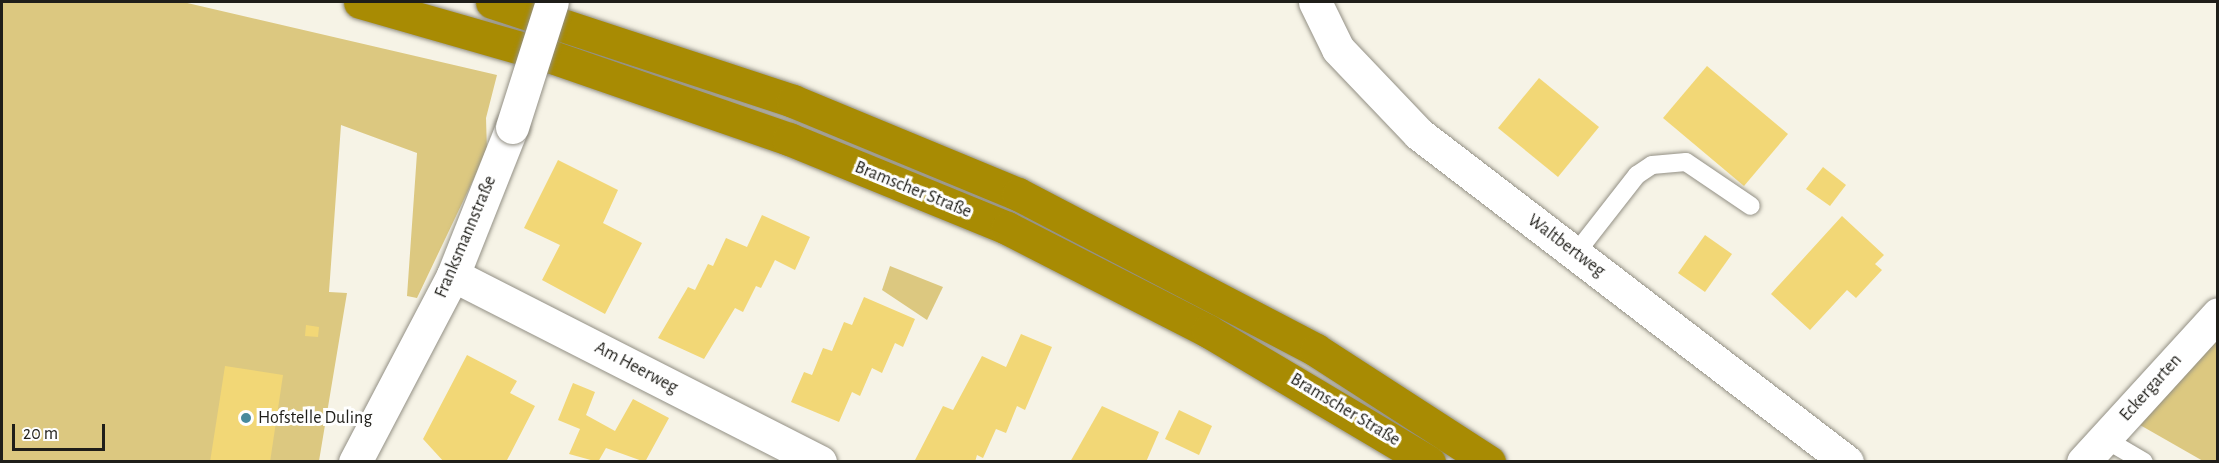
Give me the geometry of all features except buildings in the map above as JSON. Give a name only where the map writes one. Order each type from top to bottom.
[{"type":"highway","name":"Bramscher Straße","points":[[360,2],[552,57],[789,139],[1007,228],[1208,331],[1429,462]]},
{"type":"highway","name":"Bramscher Straße","points":[[492,2],[793,101],[1018,194],[1316,350],[1489,462]]},
{"type":"street","name":"Franksmannstraße","points":[[355,462],[453,275],[512,127],[552,2]]},
{"type":"street","name":"Waltbertweg","points":[[1315,2],[1338,49],[1419,134],[1847,462]]},
{"type":"street","name":"Am Heerweg","points":[[453,275],[820,462]]},
{"type":"street","name":"Eckergarten","points":[[2094,450],[2217,314]]},
{"type":"lane","points":[[1576,253],[1637,175],[1652,165],[1686,162],[1751,206]]},
{"type":"lane","points":[[2094,450],[2144,462]]},
{"type":"shaded area","points":[[2,2],[183,2],[497,75],[486,118],[487,151],[417,298],[407,296],[417,153],[341,125],[329,292],[347,293],[319,461],[2,461]]},
{"type":"shaded area","points":[[890,266],[943,287],[927,320],[882,290]]},
{"type":"shaded area","points":[[2217,340],[2217,461],[2203,461],[2140,425]]},
{"type":"place","name":"Hofstelle Duling","points":[[246,418]]}]
